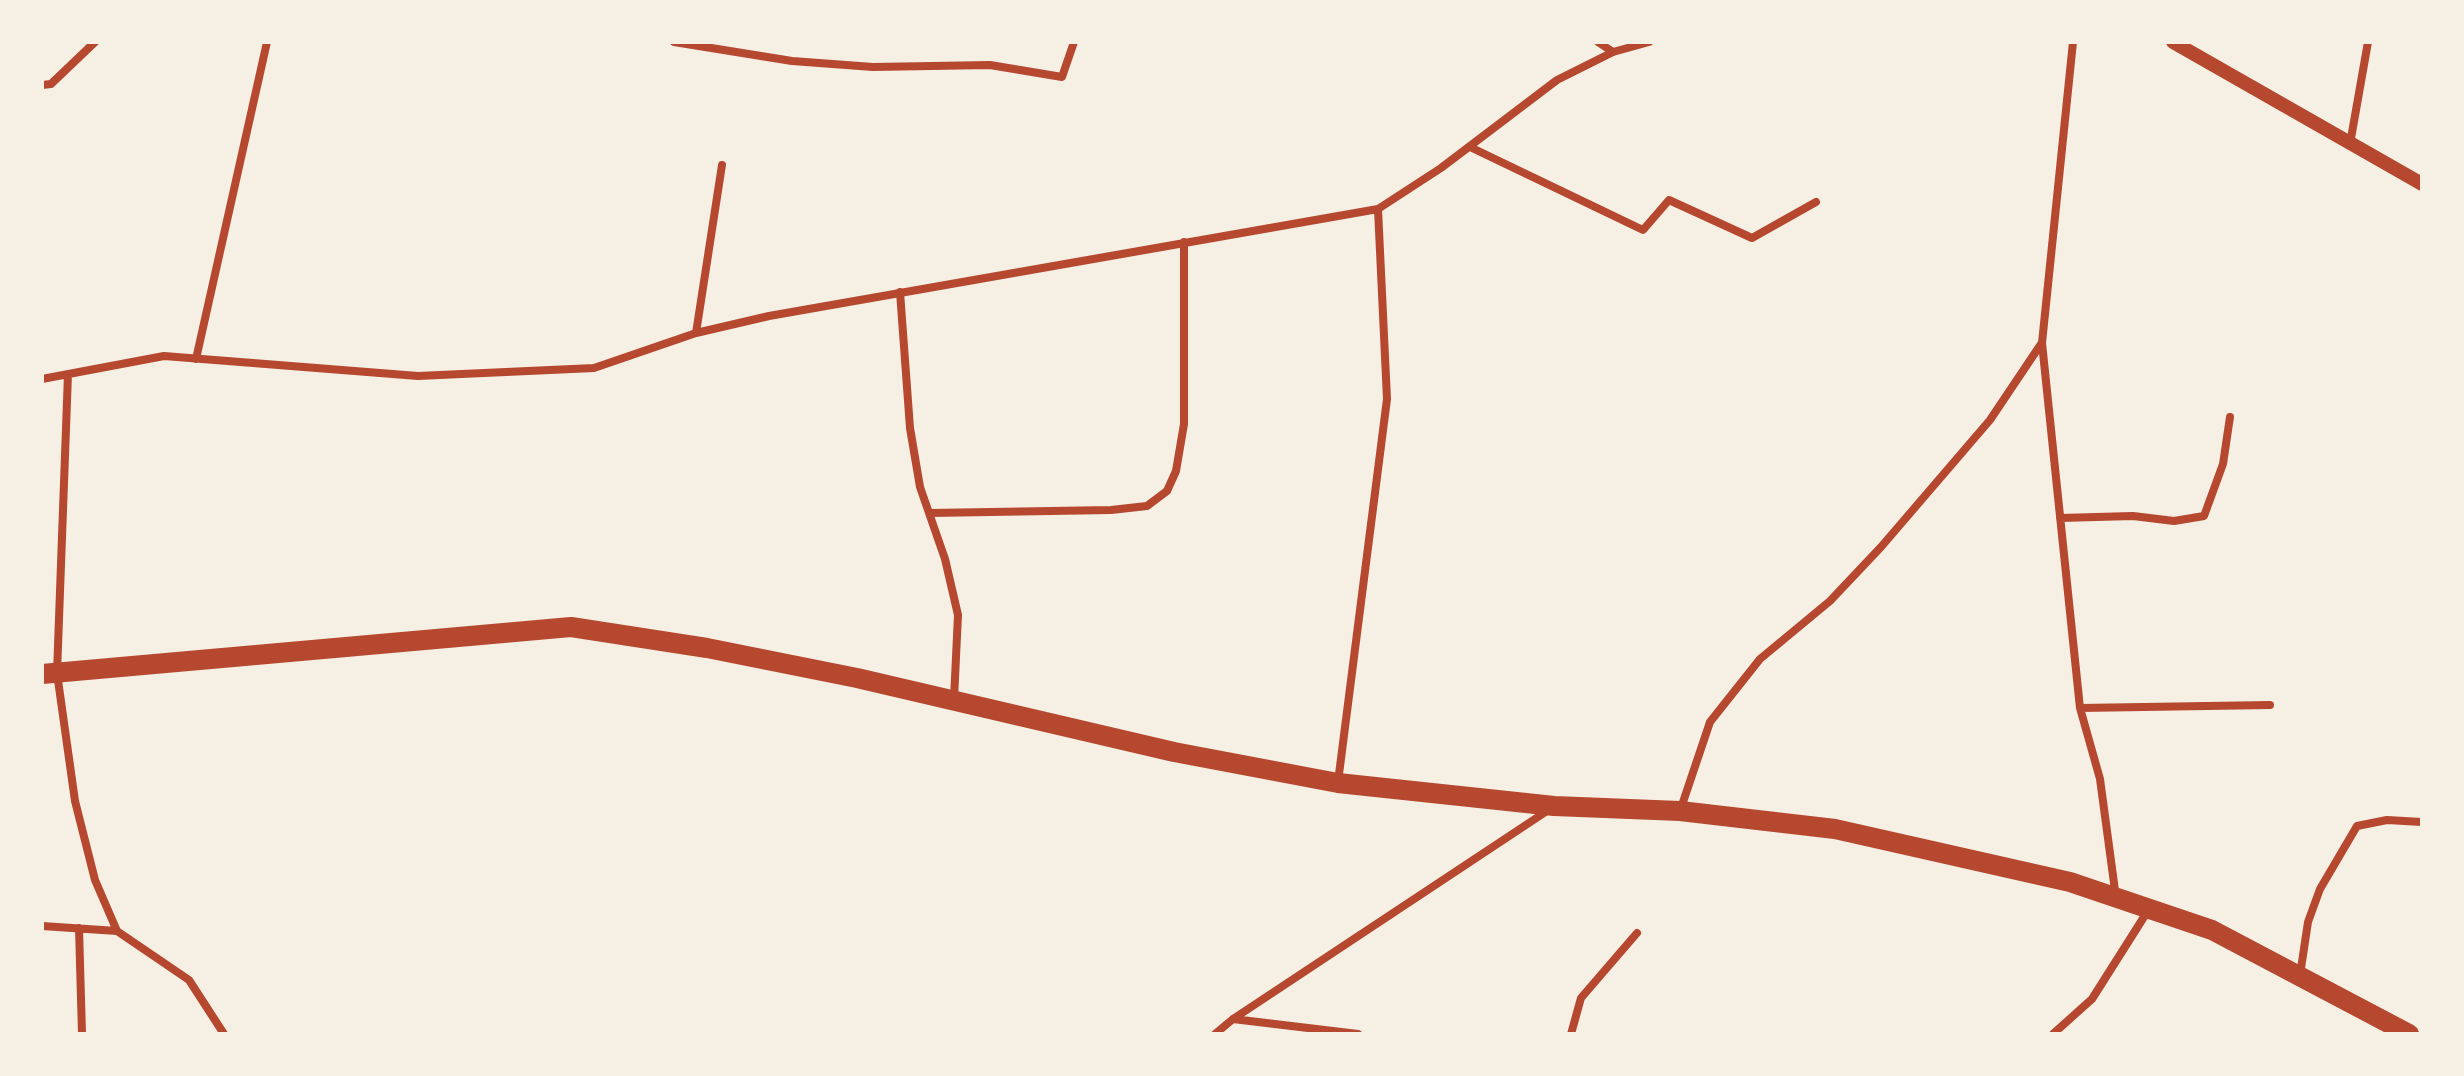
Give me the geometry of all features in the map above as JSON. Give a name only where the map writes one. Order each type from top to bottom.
[{"type":"main road","points":[[49,673],[571,627],[707,648],[954,700],[1174,752],[1338,783],[1554,806],[1680,811],[1835,829],[2070,882],[2212,930],[2409,1034]]},
{"type":"street","points":[[42,85],[51,84],[95,42]]},
{"type":"street","points":[[196,359],[267,42]]},
{"type":"street","points":[[674,42],[792,61],[873,67],[990,65],[1062,77],[1074,42]]},
{"type":"street","points":[[1598,42],[1613,52]]},
{"type":"street","points":[[42,379],[164,356],[418,376],[594,368],[696,333],[900,292],[1378,209],[1470,147],[1557,80],[1613,52],[1649,42]]},
{"type":"street","points":[[2073,42],[2042,343],[2080,708],[2100,779],[2116,898]]},
{"type":"street","points":[[2173,42],[2422,184]]},
{"type":"street","points":[[2350,144],[2368,42]]},
{"type":"street","points":[[1470,147],[1643,230],[1669,200],[1752,238],[1816,202]]},
{"type":"street","points":[[696,333],[722,165]]},
{"type":"street","points":[[1338,783],[1387,399],[1378,209]]},
{"type":"street","points":[[930,513],[1111,510],[1147,506],[1167,491],[1176,471],[1184,424],[1184,242]]},
{"type":"street","points":[[900,292],[910,428],[920,487],[945,559],[958,615],[954,700]]},
{"type":"street","points":[[1680,811],[1710,722],[1760,659],[1830,601],[1881,547],[1990,420],[2042,343]]},
{"type":"street","points":[[68,374],[49,673],[95,880],[117,931]]},
{"type":"street","points":[[2060,518],[2133,516],[2174,521],[2204,516],[2223,464],[2230,417]]},
{"type":"street","points":[[2080,708],[2270,705]]},
{"type":"street","points":[[1215,1034],[1233,1019],[1554,806]]},
{"type":"street","points":[[2300,976],[2308,922],[2320,889],[2357,826],[2387,820],[2422,822]]},
{"type":"street","points":[[2053,1034],[2092,999],[2150,909]]},
{"type":"street","points":[[42,926],[117,931],[189,980],[224,1034]]},
{"type":"street","points":[[79,928],[82,1034]]},
{"type":"street","points":[[1571,1034],[1581,998],[1637,933]]},
{"type":"street","points":[[1233,1019],[1358,1034]]}]
